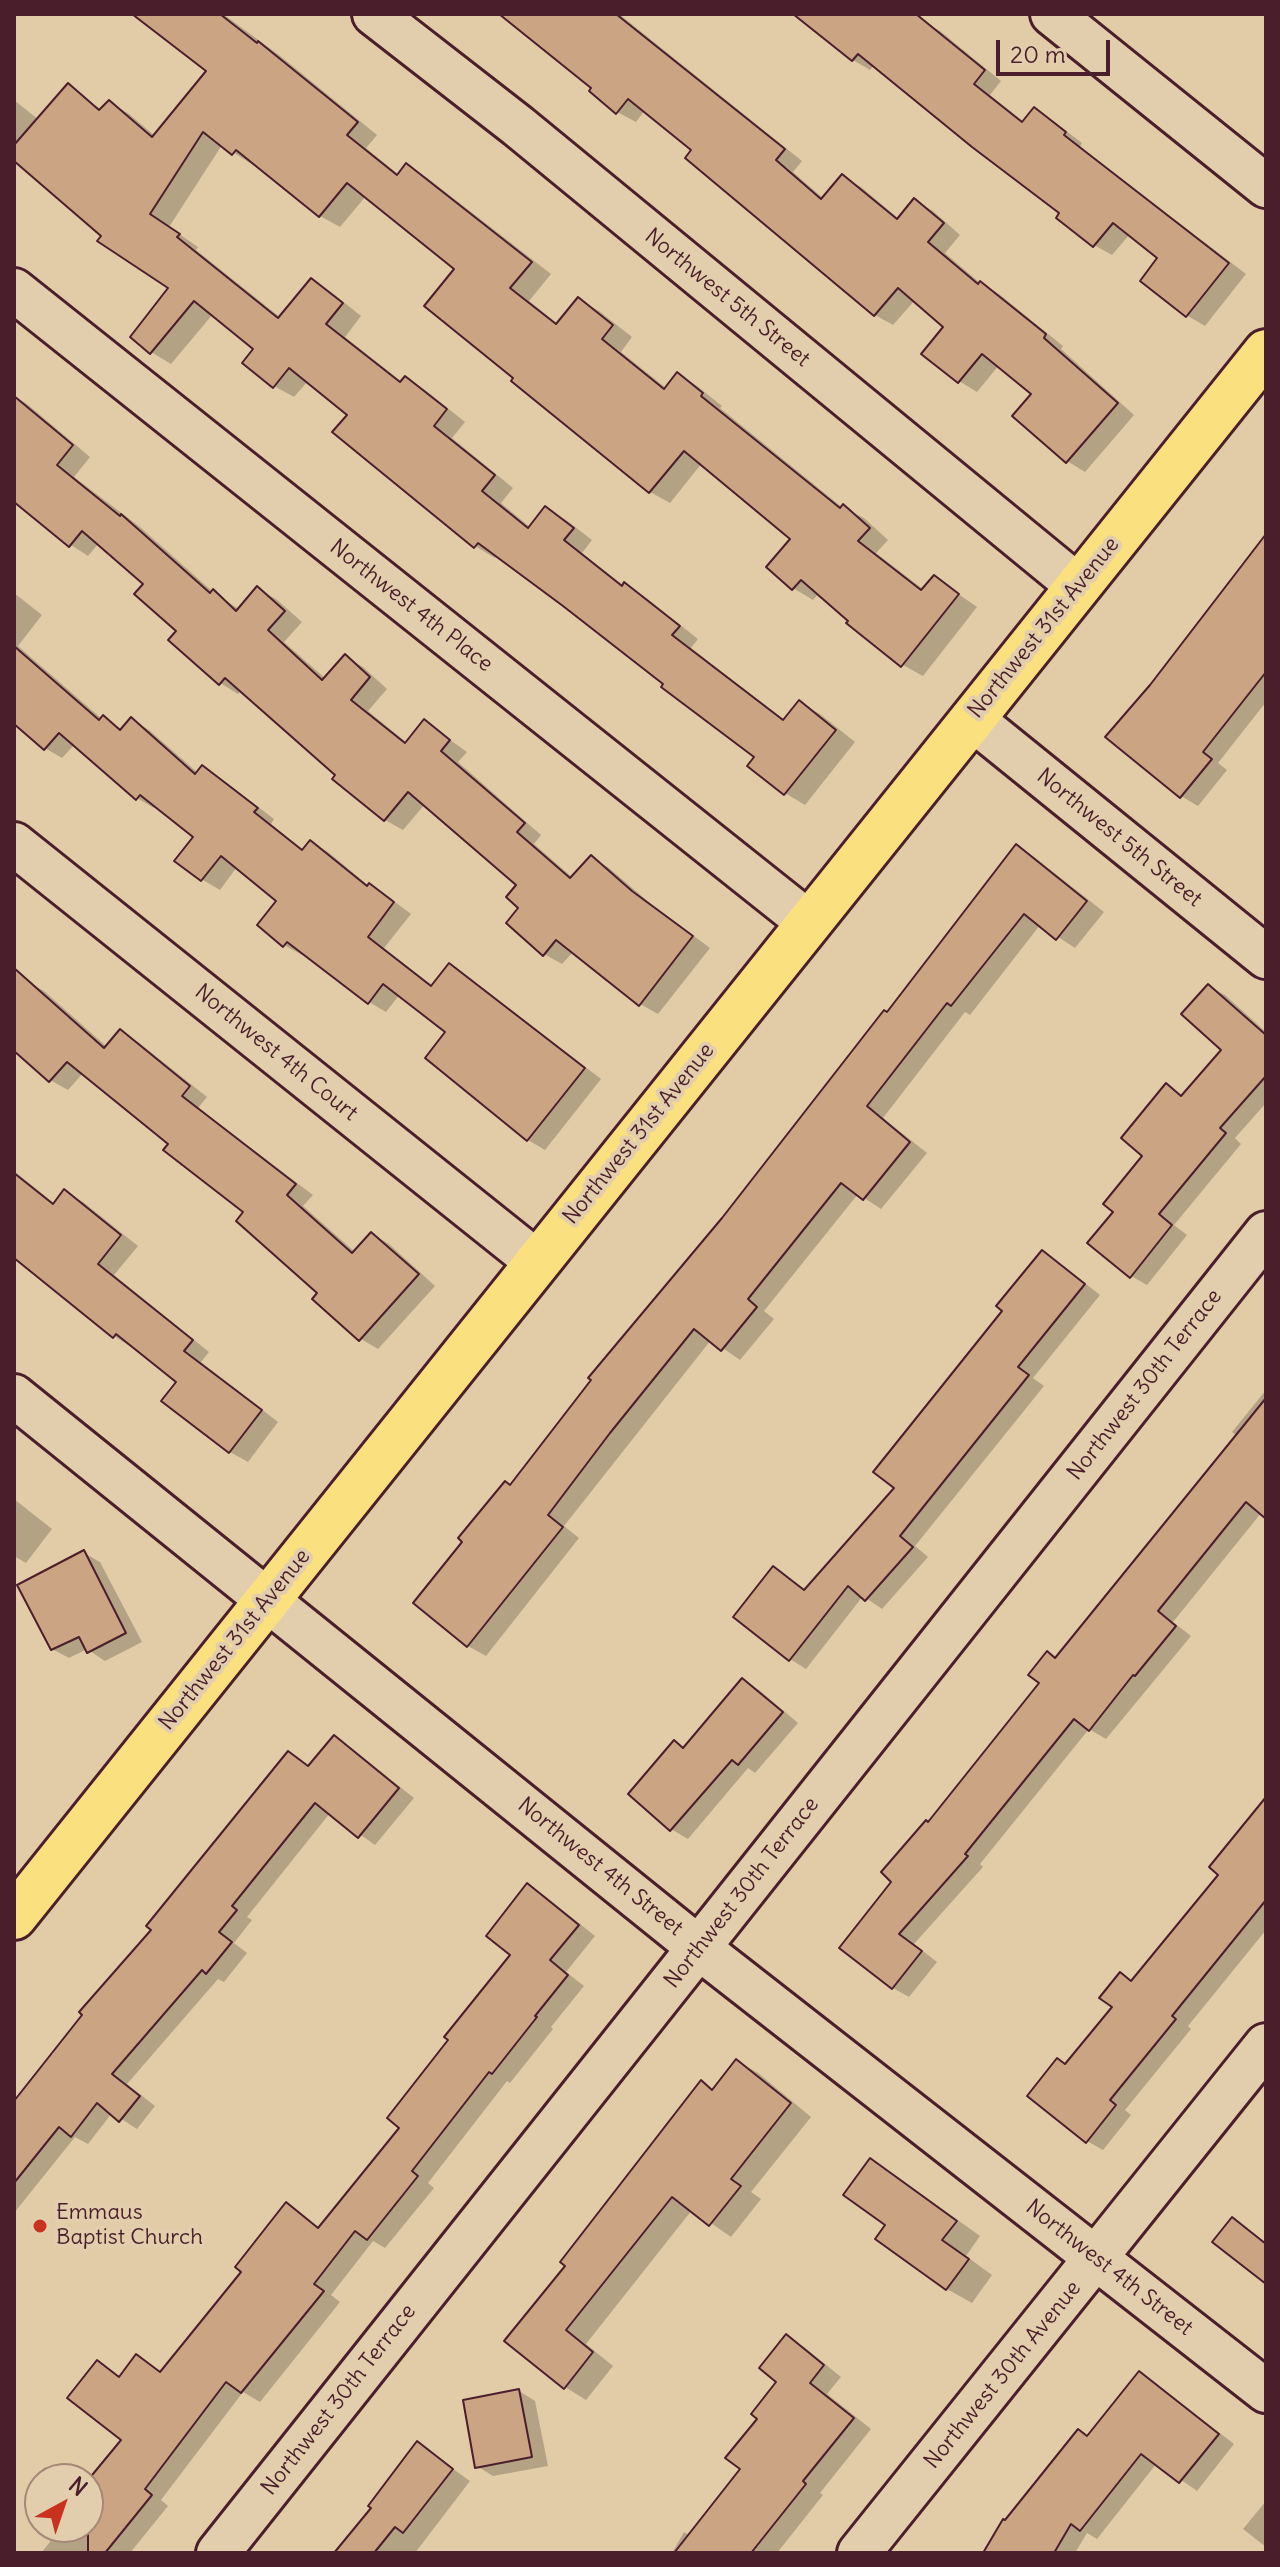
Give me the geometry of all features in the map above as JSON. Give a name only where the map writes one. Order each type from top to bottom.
[{"type":"main road","name":"Northwest 31st Avenue","points":[[14,1917],[1266,352]]},
{"type":"street","name":"Northwest 5th Street","points":[[374,14],[518,126],[1078,586]]},
{"type":"street","points":[[1052,14],[1266,186]]},
{"type":"street","name":"Northwest 4th Place","points":[[14,290],[808,922]]},
{"type":"street","name":"Northwest 5th Street","points":[[972,719],[1266,957]]},
{"type":"street","name":"Northwest 4th Court","points":[[14,844],[537,1262]]},
{"type":"street","name":"Northwest 30th Terrace","points":[[218,2553],[1266,1233]]},
{"type":"street","name":"Northwest 4th Street","points":[[14,1396],[699,1948],[1266,2391]]},
{"type":"street","name":"Northwest 30th Avenue","points":[[859,2553],[1266,2045]]},
{"type":"building","points":[[132,14],[220,14],[358,122],[347,135],[397,175],[406,163],[532,262],[510,288],[556,324],[578,297],[613,325],[602,339],[664,389],[677,372],[703,393],[701,396],[840,508],[843,504],[870,528],[858,541],[921,590],[934,575],[959,594],[901,667],[846,623],[848,621],[801,580],[792,590],[766,567],[790,539],[684,451],[649,493],[424,306],[454,269],[347,183],[319,217],[236,150],[232,155],[203,132],[150,214],[180,234],[177,237],[278,318],[311,278],[343,303],[326,324],[400,382],[405,376],[447,409],[434,426],[495,475],[482,491],[528,528],[545,506],[574,528],[564,540],[622,586],[624,582],[680,626],[672,635],[783,720],[799,700],[836,730],[784,795],[747,766],[754,757],[661,687],[663,684],[563,606],[478,543],[474,548],[332,432],[347,415],[289,368],[273,388],[242,363],[253,349],[194,301],[150,354],[130,337],[168,288],[97,241],[101,236],[14,161],[14,145],[68,83],[99,110],[109,100],[152,137],[206,71]]},
{"type":"building","points":[[499,14],[616,14],[785,149],[776,160],[821,199],[842,174],[897,219],[914,198],[944,223],[928,242],[1046,334],[1044,338],[1118,403],[1066,463],[1012,416],[1031,394],[982,354],[958,383],[921,354],[943,327],[898,288],[874,316],[685,158],[691,150],[628,99],[616,114],[589,91],[591,88]]},
{"type":"building","points":[[793,14],[916,14],[985,70],[974,84],[1022,122],[1034,107],[1066,132],[1064,135],[1229,263],[1186,317],[1140,281],[1157,258],[1113,223],[1093,247],[1056,218],[1059,213],[858,54],[852,61]]},
{"type":"building","points":[[14,396],[73,445],[57,465],[121,514],[210,593],[213,589],[236,611],[257,586],[285,611],[268,630],[322,680],[345,654],[370,677],[351,700],[405,743],[424,719],[450,740],[441,751],[525,823],[517,832],[570,878],[591,855],[632,891],[693,936],[639,1006],[556,940],[543,956],[506,923],[518,908],[506,897],[516,885],[408,792],[384,821],[332,779],[335,775],[225,678],[219,685],[168,640],[176,631],[134,594],[143,584],[82,531],[69,547],[14,502]]},
{"type":"building","points":[[1266,534],[1266,672],[1203,752],[1212,759],[1180,798],[1105,737],[1150,685]]},
{"type":"building","points":[[14,646],[99,720],[103,715],[120,730],[131,717],[195,774],[202,765],[258,808],[254,812],[302,850],[310,840],[367,886],[369,883],[394,902],[368,937],[431,986],[449,963],[585,1068],[527,1141],[425,1058],[445,1032],[383,984],[368,1004],[287,942],[283,947],[257,925],[276,901],[221,856],[201,881],[174,861],[193,837],[140,795],[136,800],[59,733],[44,750],[14,724]]},
{"type":"building","points":[[1016,844],[1087,901],[1056,940],[1024,914],[951,1006],[947,1003],[867,1106],[910,1142],[863,1200],[841,1183],[748,1299],[757,1307],[721,1351],[694,1329],[548,1515],[563,1527],[467,1647],[413,1603],[462,1542],[458,1538],[505,1481],[510,1485],[591,1380],[588,1378],[722,1218],[884,1010],[887,1012]]},
{"type":"building","points":[[14,968],[104,1048],[120,1029],[190,1086],[182,1096],[296,1184],[287,1195],[352,1253],[371,1232],[419,1274],[359,1341],[312,1299],[317,1293],[236,1221],[243,1212],[163,1150],[168,1144],[67,1062],[49,1082],[14,1051]]},
{"type":"building","points":[[1208,984],[1266,1035],[1266,1076],[1220,1128],[1226,1133],[1159,1214],[1172,1225],[1130,1278],[1087,1243],[1113,1212],[1103,1204],[1142,1156],[1121,1138],[1166,1083],[1181,1096],[1221,1050],[1181,1014]]},
{"type":"building","points":[[14,1173],[53,1204],[64,1189],[121,1235],[98,1264],[193,1340],[184,1351],[262,1410],[229,1453],[161,1401],[176,1382],[116,1334],[113,1338],[14,1258]]},
{"type":"building","points":[[1042,1250],[1085,1284],[1018,1367],[1029,1375],[900,1536],[913,1547],[865,1601],[848,1586],[789,1661],[733,1617],[773,1566],[804,1590],[894,1488],[873,1472],[1002,1311],[996,1306]]},
{"type":"building","points":[[1266,1398],[1266,1519],[1246,1502],[1158,1611],[1176,1626],[1089,1731],[1074,1719],[965,1854],[968,1856],[899,1934],[922,1951],[892,1989],[839,1948],[891,1882],[881,1872],[926,1820],[928,1822],[1039,1683],[1028,1675],[1047,1651],[1055,1658]]},
{"type":"building","points":[[84,1550],[126,1633],[87,1653],[79,1637],[51,1650],[17,1585]]},
{"type":"building","points":[[742,1678],[783,1712],[738,1765],[732,1760],[670,1831],[628,1794],[674,1740],[683,1748]]},
{"type":"building","points":[[334,1735],[399,1788],[358,1838],[315,1803],[232,1906],[237,1910],[219,1932],[232,1942],[206,1974],[202,1970],[112,2074],[140,2096],[119,2122],[97,2103],[71,2137],[59,2127],[14,2183],[14,2101],[82,2015],[79,2012],[151,1930],[146,1926],[288,1751],[308,1766]]},
{"type":"building","points":[[1266,1797],[1266,1900],[1172,2016],[1176,2019],[1110,2100],[1116,2105],[1086,2143],[1027,2096],[1057,2058],[1065,2064],[1112,2007],[1099,1998],[1120,1972],[1131,1981],[1218,1875],[1209,1867]]},
{"type":"building","points":[[527,1883],[579,1925],[550,1960],[568,1975],[412,2171],[418,2176],[367,2240],[355,2231],[314,2284],[324,2291],[241,2393],[226,2382],[145,2489],[152,2495],[105,2553],[88,2553],[88,2543],[104,2543],[102,2463],[121,2440],[67,2398],[97,2360],[119,2377],[136,2354],[160,2372],[241,2272],[235,2267],[286,2202],[318,2228],[399,2128],[387,2118],[448,2040],[444,2037],[510,1955],[486,1936]]},
{"type":"building","points":[[736,2059],[791,2103],[731,2179],[741,2186],[709,2226],[672,2197],[566,2330],[593,2352],[564,2389],[504,2341],[565,2266],[560,2262],[701,2080],[712,2090]]},
{"type":"building","points":[[870,2158],[957,2221],[942,2240],[969,2259],[946,2290],[875,2239],[885,2225],[843,2195]]},
{"type":"building","points":[[1232,2217],[1266,2244],[1266,2284],[1212,2242]]},
{"type":"building","points":[[786,2334],[824,2365],[810,2383],[854,2418],[751,2553],[674,2553],[740,2469],[725,2458],[757,2419],[751,2414],[776,2382],[759,2368]]},
{"type":"building","points":[[1139,2371],[1219,2434],[1179,2483],[1141,2454],[1080,2531],[1071,2524],[1054,2553],[983,2553],[1003,2519],[1078,2429],[1087,2436]]},
{"type":"building","points":[[519,2389],[532,2457],[475,2468],[463,2400]]},
{"type":"building","points":[[417,2441],[453,2469],[403,2533],[395,2527],[374,2553],[334,2553],[371,2508],[368,2506]]},
{"type":"place","name":"Emmaus Baptist Church","points":[[40,2226]]}]
